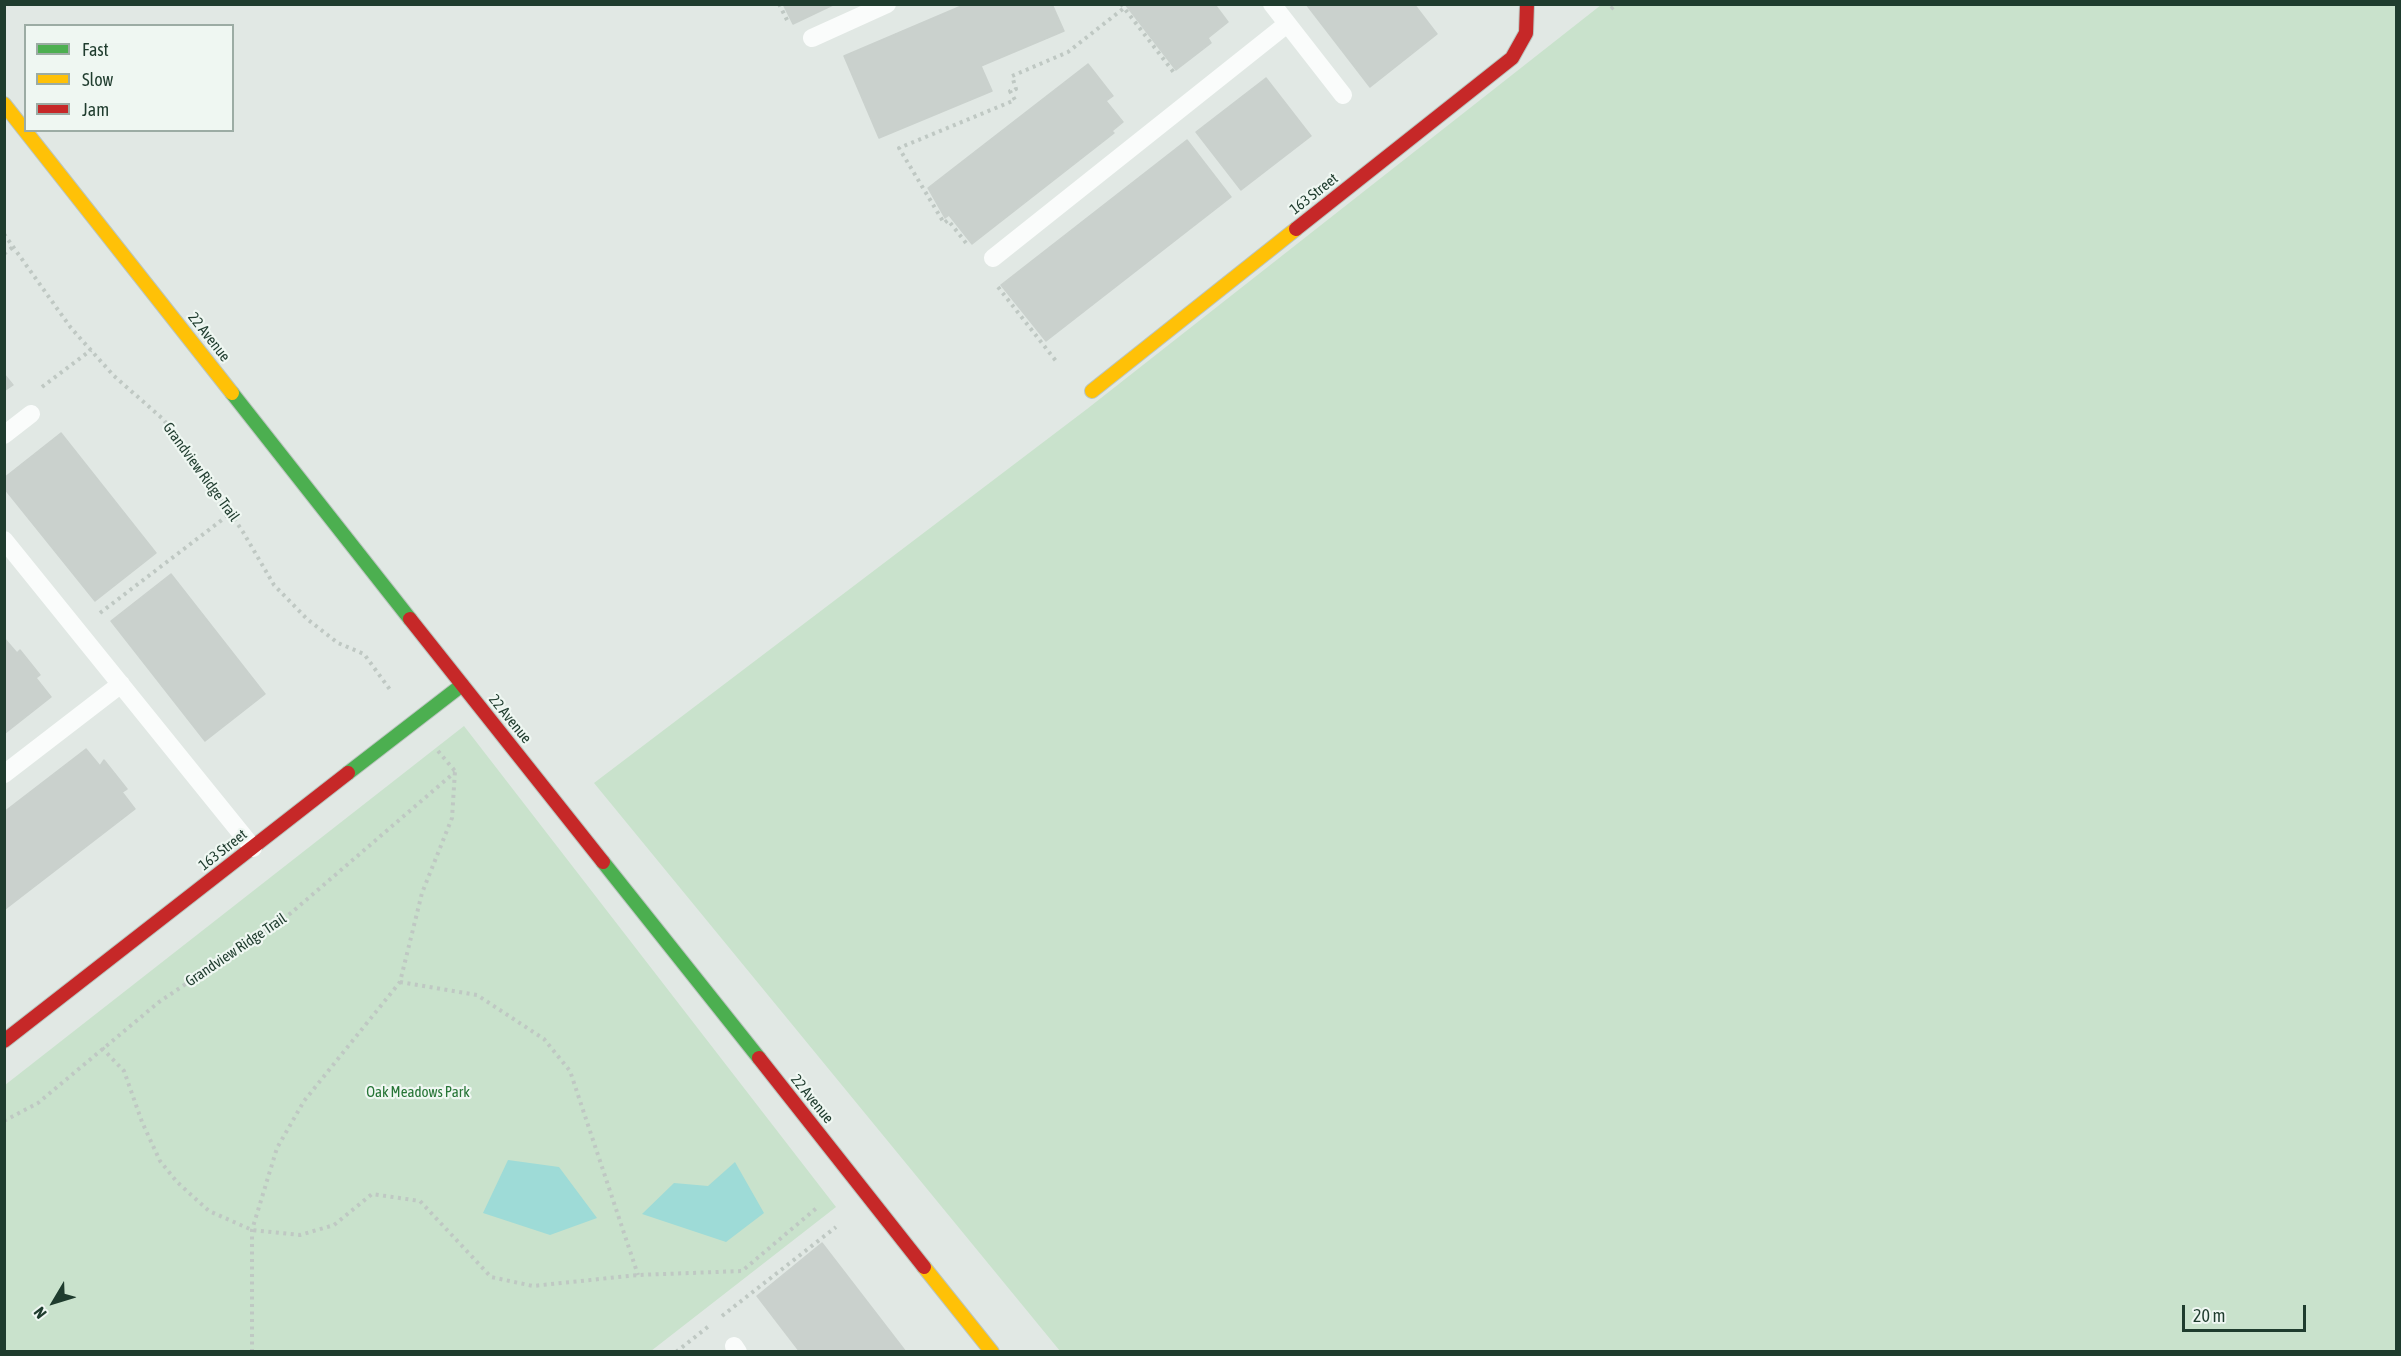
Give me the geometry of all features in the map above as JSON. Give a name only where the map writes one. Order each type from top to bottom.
[{"type":"street","name":"163 Street","points":[[1092,391],[1512,58],[1525,38],[1527,4]]},
{"type":"street","name":"22 Avenue","points":[[4,104],[24,129]]},
{"type":"street","name":"22 Avenue","points":[[26,132],[992,1352]]},
{"type":"street","name":"163 Street","points":[[4,1041],[462,685]]},
{"type":"lane","points":[[812,38],[887,4]]},
{"type":"lane","points":[[1272,4],[1343,95]]},
{"type":"lane","points":[[993,258],[1287,24]]},
{"type":"lane","points":[[4,435],[31,414]]},
{"type":"lane","points":[[4,540],[253,848]]},
{"type":"lane","points":[[4,774],[121,684]]},
{"type":"path","points":[[1611,9],[1616,4]]},
{"type":"path","points":[[1056,361],[991,278],[1001,270],[993,258],[981,243],[972,250],[948,220],[944,223],[899,148],[1015,100],[1010,92],[1016,89],[1012,76],[1068,52],[1123,6],[1194,99]]},
{"type":"path","name":"Grandview Ridge Trail","points":[[4,234],[70,328],[114,376],[162,419],[200,467],[231,513],[274,585],[307,619],[338,643],[364,654],[393,693]]},
{"type":"path","points":[[4,254],[13,247]]},
{"type":"path","points":[[31,414],[43,404],[34,394],[91,350]]},
{"type":"path","points":[[77,630],[231,513]]},
{"type":"path","points":[[252,1352],[252,1230],[277,1148],[304,1101],[400,982],[422,893],[452,818],[455,771],[435,747]]},
{"type":"path","name":"Grandview Ridge Trail","points":[[4,1121],[38,1103],[159,1002],[291,913],[455,771]]},
{"type":"path","points":[[400,982],[477,995],[544,1039],[570,1071],[638,1275]]},
{"type":"path","points":[[102,1048],[123,1071],[142,1122],[160,1161],[177,1182],[209,1211],[252,1230],[300,1235],[334,1225],[372,1194],[420,1201],[490,1277],[533,1286],[638,1275],[742,1271],[819,1206]]},
{"type":"path","points":[[720,1317],[836,1227]]},
{"type":"path","points":[[676,1352],[711,1324]]},
{"type":"green space","points":[[1601,5],[2396,5],[2396,1351],[1060,1351],[594,783],[1087,409]]},
{"type":"green space","name":"Oak Meadows Park","points":[[464,726],[836,1207],[651,1351],[5,1352],[5,1085]]},
{"type":"water","points":[[508,1160],[559,1167],[597,1218],[550,1235],[483,1213]]},
{"type":"water","points":[[735,1162],[764,1213],[726,1242],[642,1214],[674,1183],[708,1186]]},
{"type":"building","points":[[783,4],[835,4],[793,24]]},
{"type":"building","points":[[966,4],[1052,4],[1064,31],[981,66],[992,91],[879,138],[844,56]]},
{"type":"building","points":[[1125,4],[1218,4],[1216,6],[1228,22],[1208,38],[1211,43],[1176,70]]},
{"type":"building","points":[[1306,4],[1414,4],[1437,34],[1370,87]]},
{"type":"building","points":[[1088,64],[1113,96],[1106,101],[1123,122],[1112,131],[1114,133],[972,244],[949,215],[945,218],[928,188]]},
{"type":"building","points":[[1266,78],[1311,136],[1241,190],[1196,132]]},
{"type":"building","points":[[1187,140],[1231,197],[1046,341],[1001,285]]},
{"type":"building","points":[[4,374],[13,385],[4,391]]},
{"type":"building","points":[[61,433],[156,553],[95,601],[4,488],[4,478]]},
{"type":"building","points":[[171,574],[265,694],[205,741],[111,621]]},
{"type":"building","points":[[4,638],[17,653],[20,650],[40,675],[36,678],[51,697],[4,734]]},
{"type":"building","points":[[86,749],[100,766],[104,760],[127,789],[122,792],[135,809],[4,910],[4,812]]},
{"type":"building","points":[[822,1243],[906,1352],[800,1352],[757,1296]]},
{"type":"traffic: fast","points":[[232,393],[410,619]]},
{"type":"traffic: fast","points":[[348,773],[462,685]]},
{"type":"traffic: fast","points":[[603,862],[759,1058]]},
{"type":"traffic: slow","points":[[4,104],[24,129]]},
{"type":"traffic: slow","points":[[26,132],[232,393]]},
{"type":"traffic: slow","points":[[1092,391],[1296,229]]},
{"type":"traffic: slow","points":[[924,1267],[992,1352]]},
{"type":"traffic: jam","points":[[1296,229],[1512,58],[1526,33],[1527,4]]},
{"type":"traffic: jam","points":[[410,619],[603,862]]},
{"type":"traffic: jam","points":[[4,1041],[348,773]]},
{"type":"traffic: jam","points":[[759,1058],[924,1267]]}]
